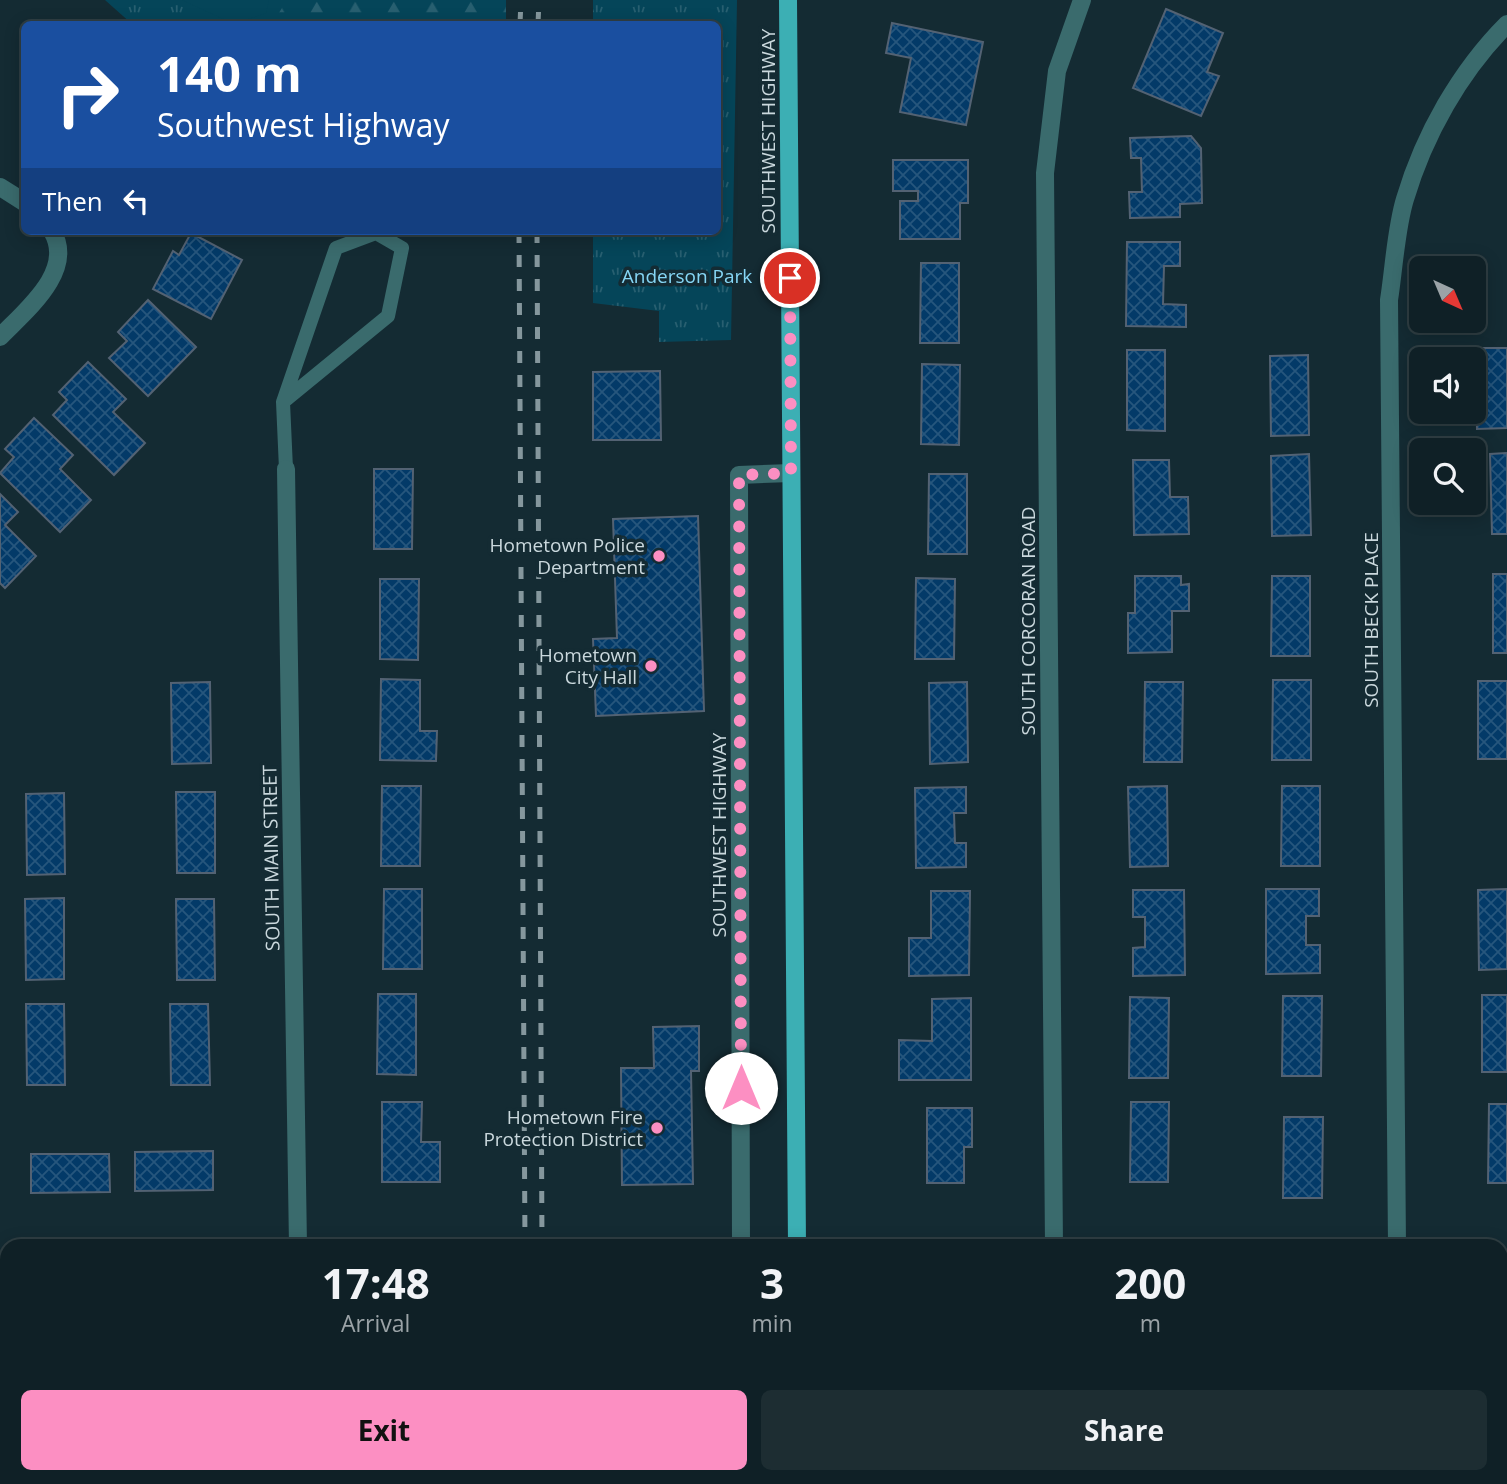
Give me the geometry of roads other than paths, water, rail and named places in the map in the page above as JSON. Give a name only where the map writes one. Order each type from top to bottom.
[{"type":"main road","name":"SOUTHWEST HIGHWAY","points":[[788,0],[797,1239]]},
{"type":"street","name":"SOUTH CORCORAN ROAD","points":[[1054,1239],[1045,173],[1057,71],[1082,0]]},
{"type":"street","name":"SOUTH BECK PLACE","points":[[1397,1239],[1389,300],[1404,200],[1434,123],[1486,46],[1507,24]]},
{"type":"street","points":[[0,187],[21,200]]},
{"type":"street","points":[[0,337],[40,296],[57,268],[59,243],[54,235]]},
{"type":"street","name":"SOUTH MAIN STREET","points":[[286,469],[299,1239]]},
{"type":"street","name":"SOUTHWEST HIGHWAY","points":[[741,1239],[739,475],[791,473]]},
{"type":"lane","points":[[286,469],[283,402],[336,248],[371,235]]},
{"type":"lane","points":[[283,402],[388,316],[402,248],[379,235]]},
{"type":"railway","points":[[520,21],[521,0]]},
{"type":"railway","points":[[538,21],[539,0]]},
{"type":"railway","points":[[519,235],[525,1239]]},
{"type":"railway","points":[[537,235],[542,1239]]},
{"type":"place","name":"Hometown Police Department","points":[[659,556]]},
{"type":"place","name":"Hometown City Hall","points":[[651,666]]},
{"type":"place","name":"Hometown Fire Protection District","points":[[657,1128]]},
{"type":"park label","name":"Anderson Park","points":[[687,276]]}]
